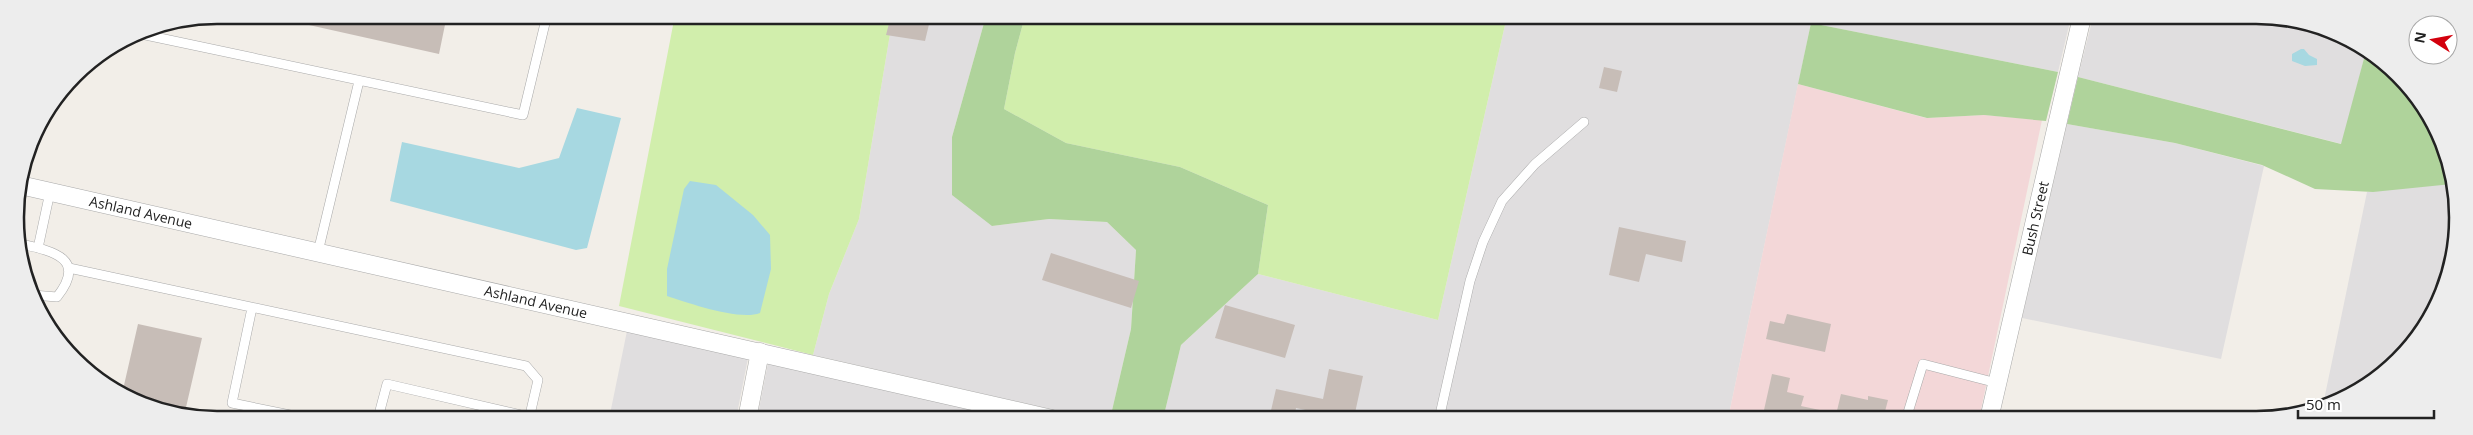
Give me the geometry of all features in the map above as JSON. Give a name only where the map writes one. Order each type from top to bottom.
[{"type":"street","name":"Bush Street","points":[[1991,411],[2080,24]]},
{"type":"street","name":"Ashland Avenue","points":[[26,186],[760,352],[995,411]]},
{"type":"street","points":[[749,411],[760,352]]},
{"type":"lane","points":[[149,36],[523,115],[545,24]]},
{"type":"lane","points":[[318,252],[359,80]]},
{"type":"lane","points":[[1441,411],[1470,281],[1483,242],[1502,201],[1535,164],[1584,122]]},
{"type":"lane","points":[[38,248],[50,192]]},
{"type":"lane","points":[[25,245],[56,253],[64,260],[68,268],[64,287],[57,297],[40,296]]},
{"type":"lane","points":[[68,268],[526,366],[538,380],[531,411]]},
{"type":"lane","points":[[252,308],[232,403],[271,411]]},
{"type":"lane","points":[[1908,411],[1923,364],[1996,383]]},
{"type":"lane","points":[[380,411],[386,384],[500,411]]},
{"type":"shaded area","points":[[892,24],[984,24],[952,137],[992,226],[1049,219],[1107,222],[1136,250],[1131,329],[1112,411],[1059,411],[813,355],[829,294],[859,219]]},
{"type":"shaded area","points":[[1505,24],[1811,24],[1730,411],[1165,411],[1181,345],[1258,274],[1438,320]]},
{"type":"shaded area","points":[[1816,24],[2069,24],[2058,72]]},
{"type":"shaded area","points":[[2091,24],[2281,25],[2306,30],[2330,38],[2364,57],[2342,144],[2078,77]]},
{"type":"shaded area","points":[[1798,84],[1926,118],[1984,115],[2042,120],[1981,411],[1730,411]]},
{"type":"shaded area","points":[[2067,124],[2175,143],[2264,166],[2221,359],[2022,318]]},
{"type":"shaded area","points":[[2447,184],[2449,230],[2446,255],[2435,292],[2417,325],[2393,355],[2363,379],[2324,399],[2367,192]]},
{"type":"shaded area","points":[[627,331],[748,358],[738,411],[611,411]]},
{"type":"shaded area","points":[[768,363],[978,411],[759,411]]},
{"type":"green space","points":[[673,24],[892,24],[859,219],[829,294],[813,355],[619,306]]},
{"type":"green space","points":[[984,24],[1023,24],[1004,109],[1066,143],[1180,167],[1268,205],[1258,274],[1181,345],[1165,411],[1112,411],[1131,329],[1136,250],[1107,222],[1049,219],[992,226],[952,195],[952,137]]},
{"type":"green space","points":[[1023,24],[1505,24],[1438,320],[1258,274],[1268,205],[1180,167],[1066,143],[1004,109]]},
{"type":"green space","points":[[1811,24],[2058,72],[2046,121],[1984,115],[1927,118],[1798,84]]},
{"type":"green space","points":[[2364,57],[2393,80],[2417,110],[2435,143],[2447,185],[2373,192],[2315,189],[2262,165],[2175,143],[2067,124],[2078,77],[2341,144]]},
{"type":"water","points":[[2304,49],[2309,55],[2317,59],[2317,65],[2305,66],[2292,61],[2292,54]]},
{"type":"water","points":[[577,108],[621,118],[587,248],[576,250],[390,201],[402,142],[519,168],[559,158]]},
{"type":"water","points":[[690,181],[716,185],[753,215],[770,235],[771,269],[760,313],[740,315],[727,313],[667,296],[667,269],[684,189]]},
{"type":"building","points":[[304,24],[445,24],[439,54]]},
{"type":"building","points":[[889,24],[929,24],[925,41],[886,35]]},
{"type":"building","points":[[1604,67],[1622,71],[1617,92],[1599,88]]},
{"type":"building","points":[[1619,227],[1686,241],[1682,262],[1646,254],[1639,282],[1609,275]]},
{"type":"building","points":[[1051,253],[1139,281],[1131,308],[1042,280]]},
{"type":"building","points":[[1225,305],[1295,325],[1285,358],[1215,338]]},
{"type":"building","points":[[1787,314],[1831,324],[1825,352],[1766,339],[1770,321],[1784,324]]},
{"type":"building","points":[[138,324],[202,338],[186,409],[143,397],[124,386]]},
{"type":"building","points":[[1329,369],[1363,376],[1355,411],[1310,411],[1296,408],[1295,411],[1271,411],[1276,389],[1323,399]]},
{"type":"building","points":[[1772,374],[1790,378],[1787,392],[1804,396],[1801,406],[1825,411],[1764,411]]},
{"type":"building","points":[[1841,394],[1868,400],[1868,396],[1888,400],[1885,411],[1837,411]]}]
